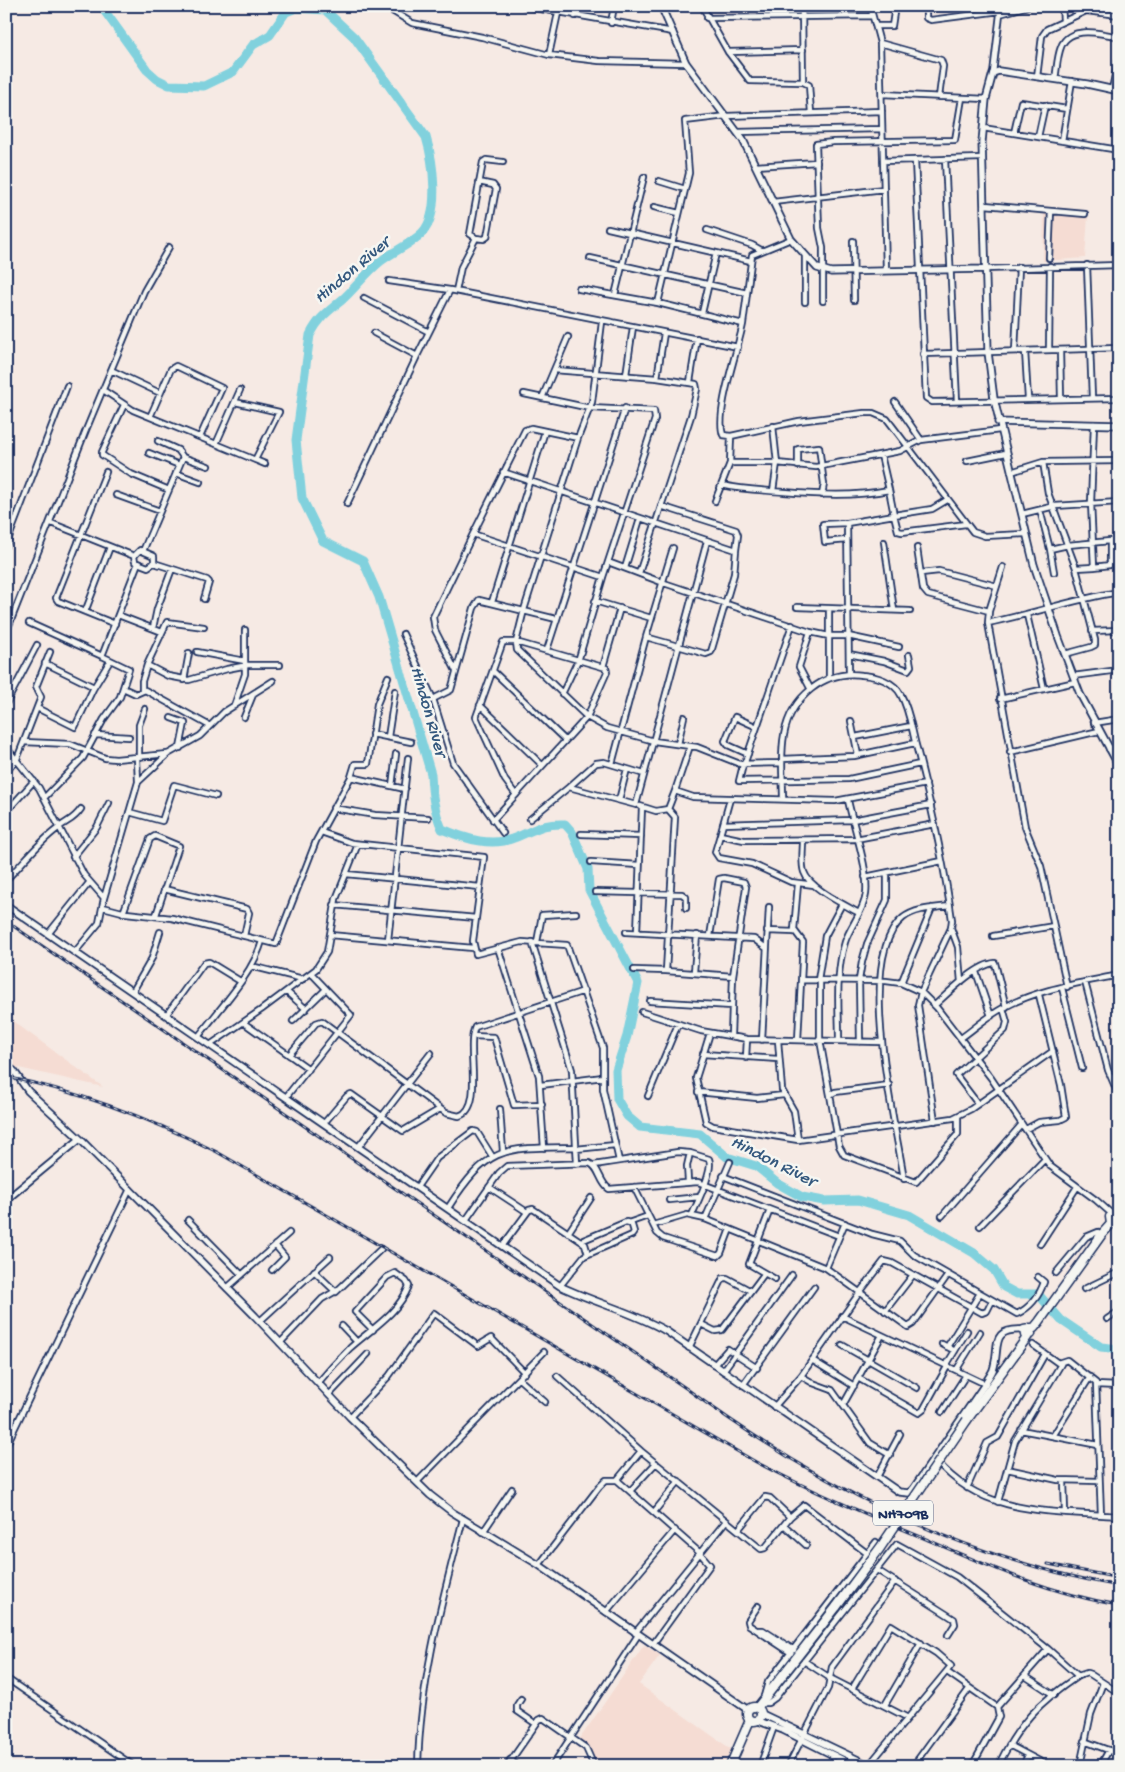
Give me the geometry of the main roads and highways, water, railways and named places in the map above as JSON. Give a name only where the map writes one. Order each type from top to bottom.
[{"type":"highway","name":"NH709B","points":[[1080,1265],[1098,1232],[1115,1219]]},
{"type":"highway","name":"NH709B","points":[[730,1766],[760,1706],[880,1548],[1027,1331],[1034,1328],[1039,1322],[1115,1219]]},
{"type":"highway","points":[[753,1720],[747,1716],[748,1710],[760,1706]]},
{"type":"waterway","name":"Hindon River","points":[[101,6],[147,70],[157,79],[169,85],[204,86],[233,72],[253,45],[270,35],[286,12],[296,8],[325,10],[354,37],[426,137],[434,186],[432,213],[428,224],[418,237],[386,257],[371,270],[320,319],[310,335],[296,440],[302,498],[323,541],[363,561],[379,597],[431,774],[434,802],[442,829],[470,839],[489,842],[508,840],[551,824],[565,824],[572,832],[588,869],[589,890],[638,983],[627,1036],[616,1070],[617,1099],[627,1116],[640,1127],[700,1134],[727,1157],[756,1166],[777,1183],[802,1197],[824,1201],[858,1200],[909,1215],[974,1253],[994,1270],[1004,1287],[1017,1294],[1038,1294],[1061,1320],[1101,1347],[1119,1349]]},
{"type":"railway","points":[[6,921],[737,1424],[787,1456],[891,1513],[946,1536],[1002,1556],[1059,1573],[1119,1586]]},
{"type":"railway","points":[[6,1077],[60,1090],[114,1107],[166,1128],[217,1152],[756,1462],[798,1483],[1020,1578],[1069,1594],[1119,1605]]},
{"type":"railway","points":[[1048,1564],[1119,1578]]}]
